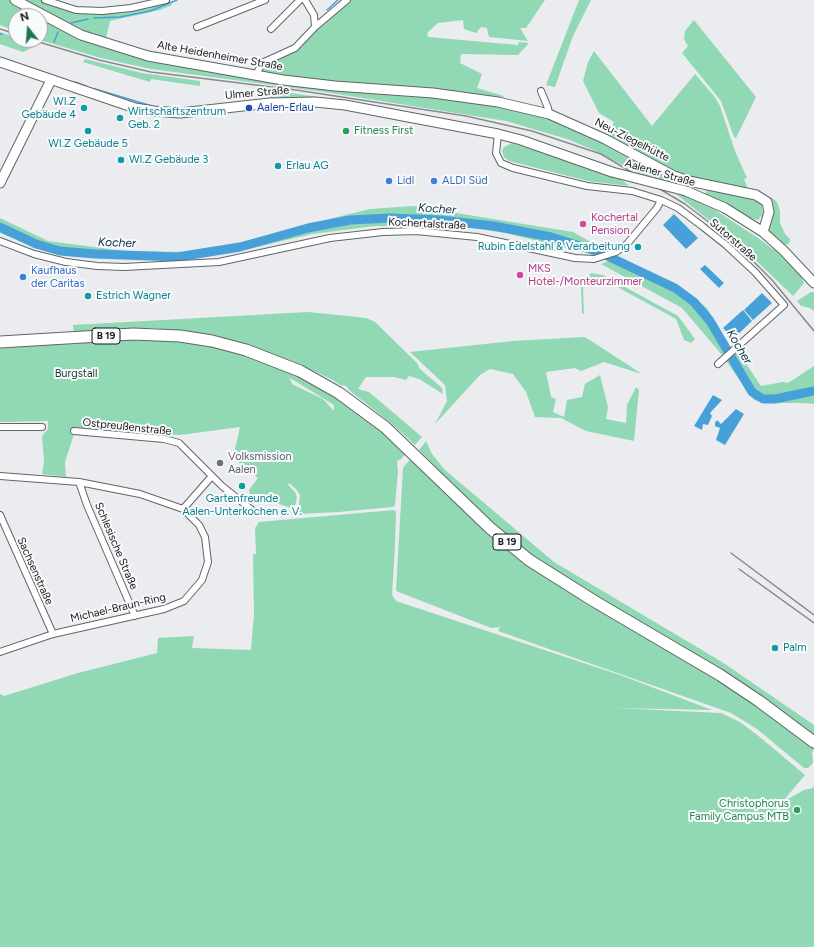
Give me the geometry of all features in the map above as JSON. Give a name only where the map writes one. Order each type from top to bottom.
[{"type":"highway","name":"B 19","points":[[0,342],[70,337],[154,335],[212,341],[276,360],[330,387],[385,427],[490,528],[529,560],[594,601],[720,675],[759,700],[814,742]]},
{"type":"street","name":"Alte Heidenheimer Straße","points":[[14,0],[81,35],[148,56],[256,75],[335,86],[433,93]]},
{"type":"street","points":[[45,0],[76,10],[102,11],[131,8],[166,0]]},
{"type":"street","points":[[197,27],[265,0]]},
{"type":"street","points":[[271,29],[300,0]]},
{"type":"street","points":[[305,0],[314,15],[315,27]]},
{"type":"street","points":[[256,75],[262,63],[295,48],[315,27],[347,0]]},
{"type":"street","name":"Ulmer Straße","points":[[0,62],[135,108],[162,113],[203,111],[270,103],[315,102],[345,105],[498,134]]},
{"type":"street","points":[[0,183],[51,80]]},
{"type":"street","points":[[541,91],[549,114]]},
{"type":"street","name":"Neu-Ziegelhütte","points":[[433,93],[498,102],[549,114],[605,139],[674,176],[688,181],[756,195],[767,202],[769,212],[763,232]]},
{"type":"street","points":[[498,134],[496,153],[501,163],[513,168],[587,186],[646,194],[661,200]]},
{"type":"street","name":"Aalener Straße","points":[[498,134],[521,140],[612,172],[686,191],[725,208],[763,232],[784,251],[814,283]]},
{"type":"street","name":"Kochertalstraße","points":[[0,241],[34,254],[66,262],[97,266],[180,265],[219,262],[330,238],[383,232],[445,233],[508,242],[575,258],[600,258],[616,252],[627,244],[657,208],[661,200]]},
{"type":"street","name":"Sutorstraße","points":[[661,200],[678,208],[726,246],[755,272],[784,305],[720,362]]},
{"type":"street","points":[[0,427],[42,427]]},
{"type":"street","name":"Ostpreußenstraße","points":[[74,431],[164,439],[179,443],[212,476],[252,510]]},
{"type":"street","points":[[0,476],[79,482],[140,494],[184,509],[212,476]]},
{"type":"street","name":"Schlesische Straße","points":[[79,482],[135,616]]},
{"type":"street","name":"Michael-Braun-Ring","points":[[0,652],[53,634],[164,609],[184,601],[202,580],[208,562],[205,537],[199,525],[184,509]]},
{"type":"street","name":"Sachsenstraße","points":[[0,516],[53,634]]},
{"type":"green space","points":[[0,0],[10,0],[25,8],[8,8],[8,28],[0,25]]},
{"type":"green space","points":[[15,0],[45,0],[56,4],[102,11],[170,0],[172,5],[160,10],[110,21],[105,42],[256,75],[262,63],[295,48],[344,0],[545,0],[526,28],[520,28],[528,41],[489,37],[487,28],[481,27],[476,33],[464,29],[463,20],[438,23],[427,33],[428,37],[518,45],[519,42],[529,43],[518,55],[461,54],[460,63],[482,74],[477,88],[504,96],[498,102],[549,116],[674,178],[671,185],[651,180],[596,151],[567,139],[506,121],[325,92],[151,69],[101,58],[48,42],[48,8],[28,8]]},
{"type":"green space","points":[[579,0],[591,0],[573,36],[555,87],[546,85]]},
{"type":"green space","points":[[694,20],[756,97],[736,138],[734,137],[721,101],[682,53],[688,46],[684,39],[685,31]]},
{"type":"green space","points":[[0,32],[8,35],[8,47],[0,44]]},
{"type":"green space","points":[[12,48],[31,48],[23,52]]},
{"type":"green space","points":[[594,51],[652,126],[695,74],[714,96],[720,106],[735,151],[747,178],[744,179],[748,189],[691,178],[675,172],[607,138],[614,122],[599,113],[583,81],[588,62]]},
{"type":"green space","points":[[85,59],[142,73],[200,81],[200,86],[151,79],[150,82],[83,62]]},
{"type":"green space","points":[[265,89],[324,98],[324,100],[270,99],[264,96]]},
{"type":"green space","points":[[512,143],[621,179],[629,186],[588,181],[509,161],[504,157],[502,151],[504,147]]},
{"type":"green space","points":[[709,189],[756,198],[762,205],[763,214],[758,220],[750,218],[704,194]]},
{"type":"green space","points":[[676,194],[683,195],[715,210],[758,238],[777,252],[801,276],[804,283],[793,296],[739,244]]},
{"type":"green space","points":[[771,197],[777,202],[780,211],[780,223],[785,234],[790,239],[789,244],[784,245],[766,230],[772,212]]},
{"type":"green space","points":[[413,206],[573,232],[605,250],[588,253],[505,233],[464,227],[375,226],[312,234],[231,253],[189,260],[122,259],[70,256],[36,248],[0,233],[0,218],[48,241],[125,251],[190,252],[274,238],[329,219],[370,209]]},
{"type":"green space","points":[[617,257],[679,286],[707,308],[730,347],[723,356],[682,308],[601,264]]},
{"type":"green space","points":[[591,273],[603,275],[678,316],[695,339],[691,343],[684,340],[676,319],[601,278],[591,279],[583,287],[584,314],[582,313],[581,284]]},
{"type":"green space","points":[[811,292],[814,292],[814,311],[810,308],[801,306],[797,301]]},
{"type":"green space","points":[[308,312],[366,318],[375,322],[417,363],[420,369],[442,388],[443,394],[419,379],[409,376],[406,380],[394,377],[366,377],[358,389],[369,392],[422,437],[415,445],[391,423],[350,391],[346,386],[340,385],[333,380],[295,362],[249,346],[185,332],[153,328],[74,333],[73,325]]},
{"type":"green space","points":[[585,337],[642,374],[604,362],[581,371],[575,368],[546,372],[551,397],[556,399],[553,412],[564,417],[567,400],[582,397],[585,384],[600,375],[608,407],[606,419],[626,423],[627,405],[636,387],[639,390],[634,441],[586,431],[561,418],[535,417],[526,392],[513,374],[490,369],[480,375],[435,424],[447,401],[445,385],[410,352],[513,341]]},
{"type":"green space","name":"Burgstall","points":[[150,338],[200,344],[248,356],[300,376],[362,414],[407,452],[397,461],[398,472],[395,505],[393,507],[298,514],[300,495],[289,483],[288,485],[295,492],[297,498],[294,509],[271,501],[270,504],[261,502],[250,495],[249,490],[258,478],[233,458],[240,427],[180,435],[76,428],[65,462],[66,477],[42,474],[44,462],[42,436],[48,429],[48,421],[0,422],[0,347]],"holes":[[[290,378],[334,405],[334,411],[323,399],[292,384]]]},
{"type":"green space","points":[[737,350],[761,386],[783,382],[788,383],[814,366],[814,404],[767,403],[754,400],[726,361]]},
{"type":"green space","points":[[426,441],[432,454],[445,470],[554,562],[722,662],[814,725],[814,735],[719,668],[615,608],[534,557],[498,529],[419,450]]},
{"type":"green space","points":[[412,457],[527,564],[589,606],[604,612],[660,643],[744,698],[811,745],[814,749],[812,753],[813,763],[808,768],[804,768],[757,729],[731,713],[498,631],[500,627],[491,628],[396,591],[403,468]]},
{"type":"green space","points":[[394,510],[396,512],[392,595],[396,601],[620,675],[712,710],[614,708],[721,713],[740,722],[805,775],[768,819],[771,821],[788,799],[804,790],[813,788],[814,785],[814,947],[0,947],[0,694],[4,696],[78,673],[157,653],[158,638],[194,636],[192,648],[251,650],[254,614],[253,554],[256,554],[255,528],[259,522]]},
{"type":"water","points":[[674,214],[698,238],[686,249],[663,225]]},
{"type":"water","points":[[705,265],[724,283],[719,288],[700,269]]},
{"type":"water","points":[[762,293],[772,303],[753,320],[744,310]]},
{"type":"water","points":[[743,310],[752,321],[733,339],[723,328]]},
{"type":"water","points":[[713,395],[722,400],[710,413],[712,416],[708,425],[703,424],[702,430],[694,426]]},
{"type":"water","points":[[736,409],[744,414],[725,445],[716,440],[720,428],[715,426],[715,423],[717,420],[721,424]]},
{"type":"waterway","points":[[94,18],[120,17],[150,11],[177,0]]},
{"type":"waterway","points":[[327,10],[338,0]]},
{"type":"waterway","points":[[71,23],[88,19]]},
{"type":"waterway","points":[[54,42],[58,32]]},
{"type":"waterway","points":[[75,82],[86,86]]},
{"type":"waterway","points":[[95,89],[152,106]]},
{"type":"waterway","name":"Kocher","points":[[0,227],[36,244],[60,251],[95,254],[177,257],[240,247],[308,228],[350,220],[390,218],[440,220],[494,226],[551,237],[599,252],[675,288],[694,302],[710,321],[752,392],[763,399],[775,399],[814,391]]},
{"type":"railway","points":[[0,29],[8,32]]},
{"type":"railway","points":[[48,45],[99,60],[151,72],[296,90],[466,116],[532,131],[601,154],[685,204],[735,243],[772,280],[814,331]]},
{"type":"railway","points":[[731,553],[814,615]]},
{"type":"railway","points":[[739,569],[814,623]]},
{"type":"place","name":"WI.Z Gebäude 4","points":[[84,108]]},
{"type":"place","name":"Aalen-Erlau","points":[[249,108]]},
{"type":"place","name":"Wirtschaftszentrum Geb. 2","points":[[120,118]]},
{"type":"place","name":"WI.Z Gebäude 5","points":[[88,131]]},
{"type":"place","name":"Fitness First","points":[[346,131]]},
{"type":"place","name":"WI.Z Gebäude 3","points":[[121,160]]},
{"type":"place","name":"Erlau AG","points":[[278,166]]},
{"type":"place","name":"Lidl","points":[[389,181]]},
{"type":"place","name":"ALDI Süd","points":[[434,181]]},
{"type":"place","name":"Kochertal Pension","points":[[583,224]]},
{"type":"place","name":"Rubin Edelstahl & Verarbeitung","points":[[638,247]]},
{"type":"place","name":"MKS Hotel-/Monteurzimmer","points":[[520,275]]},
{"type":"place","name":"Kaufhaus der Caritas","points":[[23,277]]},
{"type":"place","name":"Estrich Wagner","points":[[88,296]]},
{"type":"place","name":"Volksmission Aalen","points":[[220,463]]},
{"type":"place","name":"Gartenfreunde Aalen-Unterkochen e. V.","points":[[242,486]]},
{"type":"place","name":"Palm","points":[[775,648]]},
{"type":"place","name":"Christophorus Family Campus MTB","points":[[797,810]]}]
